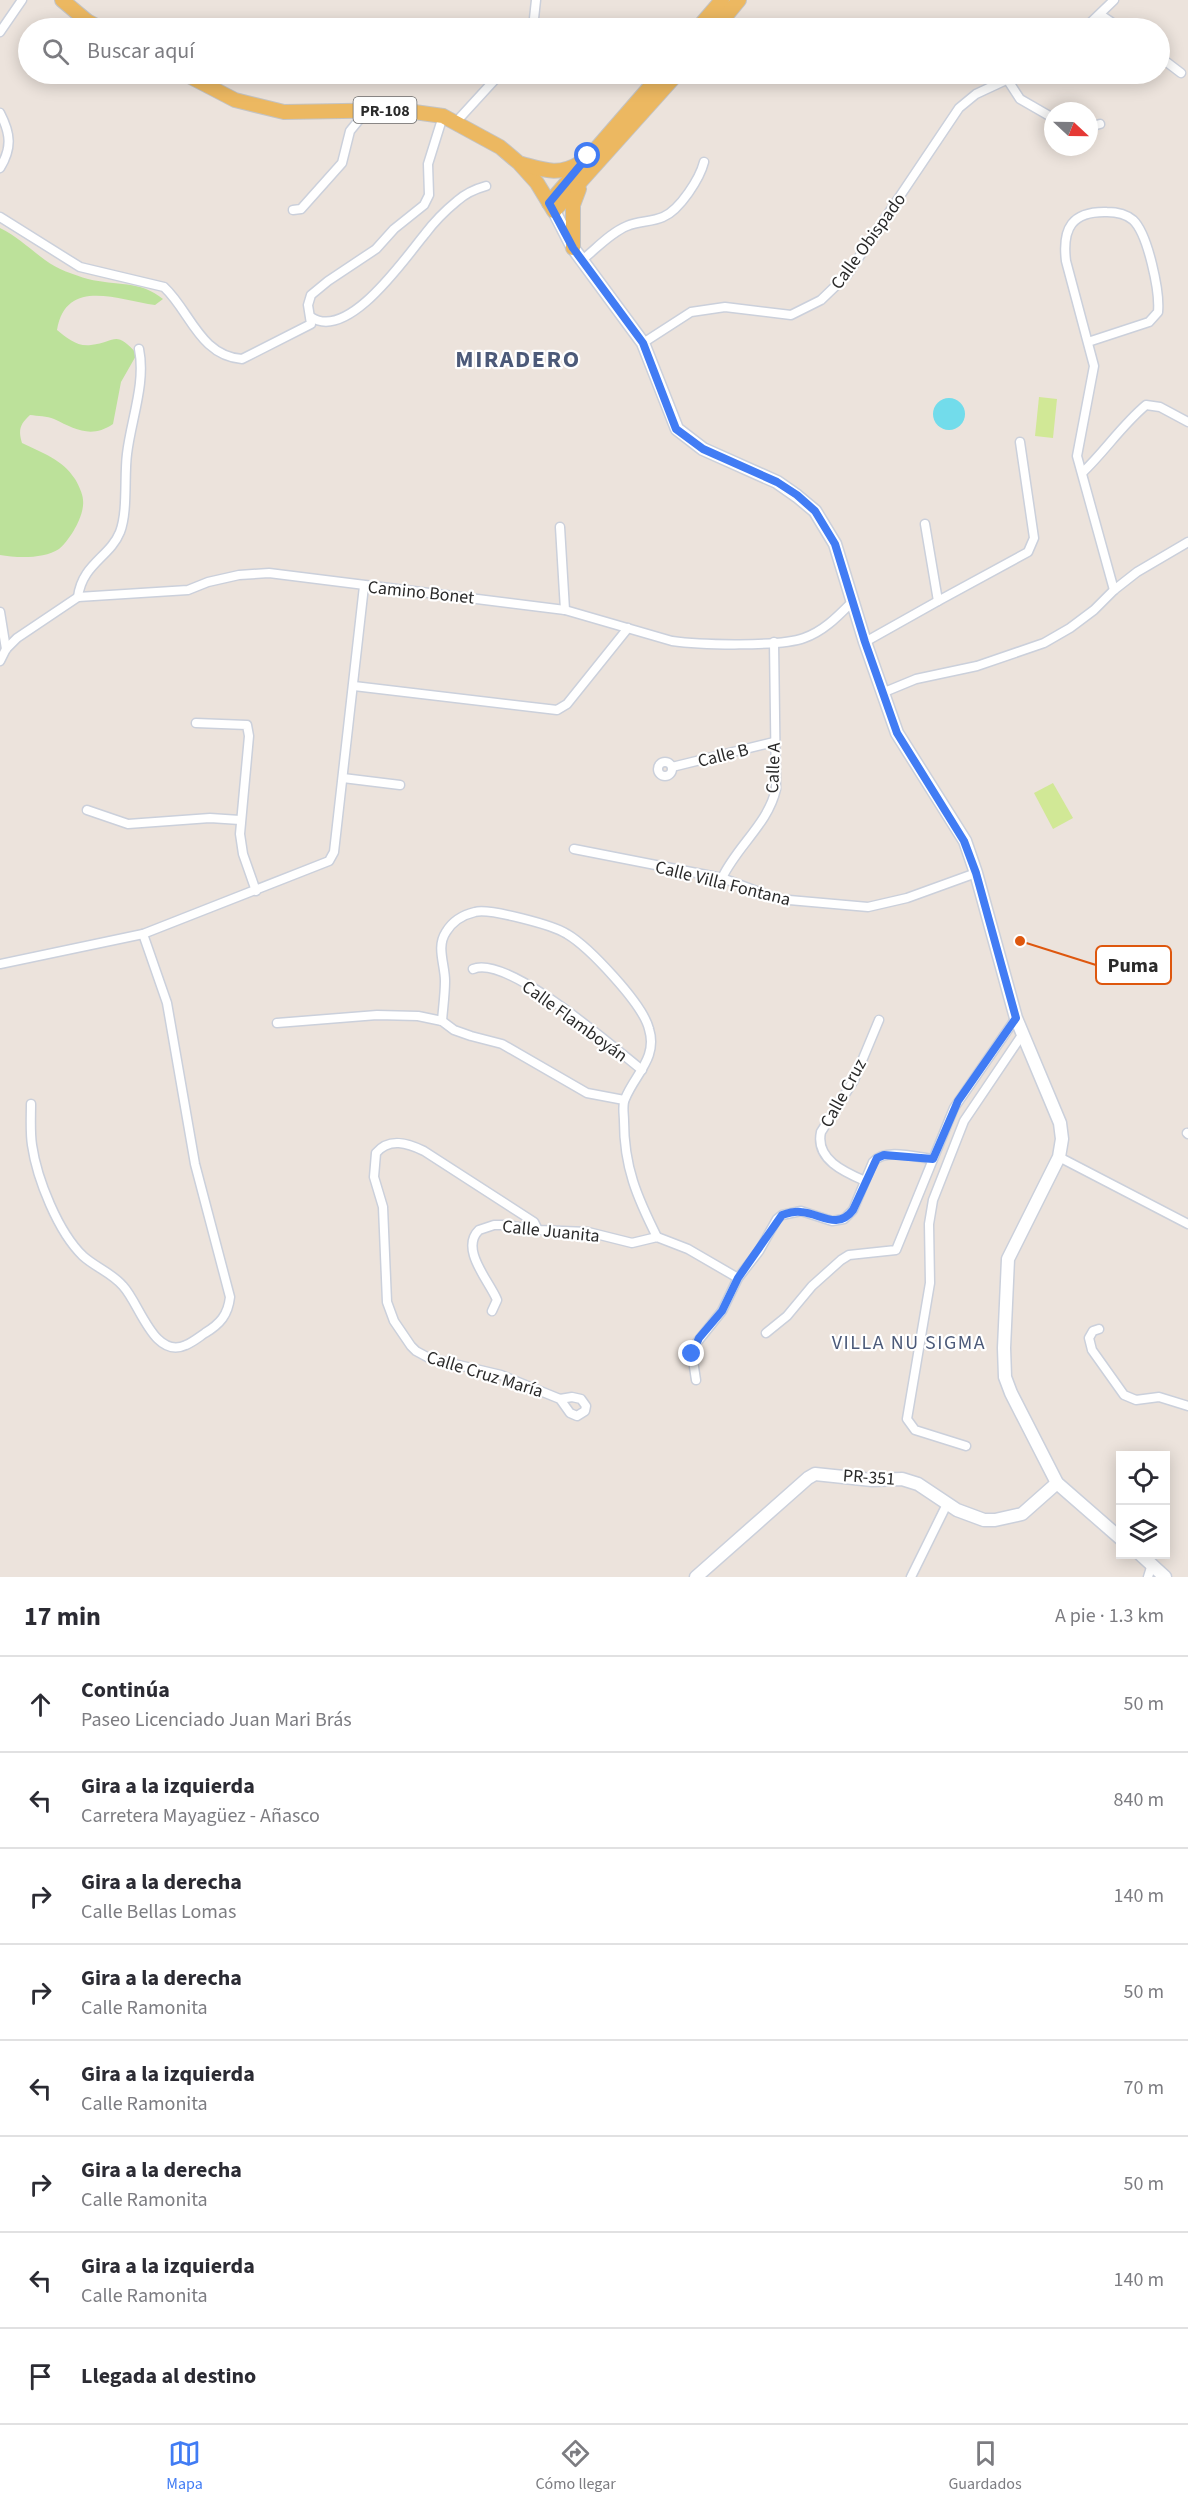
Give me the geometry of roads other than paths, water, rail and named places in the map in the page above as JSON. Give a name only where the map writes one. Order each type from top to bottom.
[{"type":"main road","points":[[62,0],[83,18]]},
{"type":"main road","points":[[707,18],[722,0]]},
{"type":"main road","points":[[724,18],[739,0]]},
{"type":"main road","name":"PR-108","points":[[204,84],[235,100],[284,112],[400,110],[449,119],[500,147],[537,183],[573,248],[643,343],[676,429],[703,449],[777,482],[815,511],[835,544],[865,642],[897,733],[964,841],[976,873],[1016,1018],[1060,1124],[1062,1139],[1059,1157],[1008,1258],[1005,1377],[1057,1483],[1116,1535]]},
{"type":"main road","points":[[551,207],[586,158],[652,84]]},
{"type":"main road","points":[[551,207],[585,177],[668,84]]},
{"type":"main road","points":[[519,163],[550,172],[561,172],[586,158]]},
{"type":"main road","points":[[573,248],[573,205],[585,177]]},
{"type":"main road","name":"PR-351","points":[[696,1577],[815,1474],[872,1480],[902,1479],[918,1484],[947,1504],[984,1520],[1013,1518],[1022,1514],[1057,1483]]},
{"type":"main road","points":[[1146,1559],[1165,1577]]},
{"type":"street","points":[[0,32],[22,0]]},
{"type":"street","points":[[534,18],[536,0]]},
{"type":"street","points":[[1097,18],[1114,0]]},
{"type":"street","points":[[1101,15],[1105,18]]},
{"type":"street","points":[[1170,65],[1181,73]]},
{"type":"street","points":[[0,217],[81,267],[164,287],[171,293],[201,337],[216,350],[235,358],[248,357],[311,324],[308,305],[311,295],[376,249],[394,229],[424,205],[429,195],[428,164],[449,119],[489,84]]},
{"type":"street","name":"Calle Obispado","points":[[643,343],[692,312],[701,309],[725,307],[791,315],[821,300],[847,275],[959,108],[976,93],[996,84]]},
{"type":"street","points":[[1010,84],[1020,99],[1044,113]]},
{"type":"street","points":[[293,210],[301,208],[342,163],[350,130],[367,110]]},
{"type":"street","points":[[0,114],[8,129],[10,146],[0,168]]},
{"type":"street","points":[[582,260],[620,229],[663,218],[673,210],[700,176],[704,162]]},
{"type":"street","points":[[311,317],[318,321],[332,321],[351,314],[399,268],[427,231],[456,201],[465,194],[486,186]]},
{"type":"street","points":[[1088,342],[1149,322],[1158,312],[1156,285],[1142,232],[1131,218],[1116,212],[1099,212],[1079,216],[1065,237],[1066,261],[1088,342],[1093,373],[1077,456],[1114,590]]},
{"type":"street","points":[[78,597],[80,583],[115,541],[123,522],[127,454],[142,365],[140,349]]},
{"type":"street","points":[[1083,472],[1132,417],[1146,405],[1160,407],[1188,422]]},
{"type":"street","points":[[865,642],[1028,552],[1032,547],[1034,538],[1020,442]]},
{"type":"street","points":[[925,524],[938,601]]},
{"type":"street","points":[[560,527],[565,610]]},
{"type":"street","points":[[882,693],[916,679],[977,666],[1044,643],[1070,628],[1094,610],[1114,590],[1158,558],[1188,542]]},
{"type":"street","name":"Camino Bonet","points":[[0,661],[16,638],[78,597],[188,590],[208,582],[239,575],[269,573],[565,610],[690,643],[774,642],[802,639],[832,621],[852,602]]},
{"type":"street","points":[[0,964],[143,934],[325,864],[332,858],[364,586]]},
{"type":"street","points":[[0,612],[6,650]]},
{"type":"street","points":[[354,686],[557,710],[567,704],[628,628]]},
{"type":"street","name":"Calle A","points":[[722,878],[727,867],[772,803],[776,789],[774,642]]},
{"type":"street","points":[[196,723],[247,725],[249,736],[240,820],[243,854],[256,891]]},
{"type":"street","name":"Calle B","points":[[672,767],[774,742]]},
{"type":"street","points":[[343,778],[400,785]]},
{"type":"street","points":[[87,810],[128,824],[210,818],[240,820]]},
{"type":"street","name":"Calle Villa Fontana","points":[[574,849],[722,878],[778,899],[868,907],[908,898],[976,873]]},
{"type":"street","points":[[442,1021],[445,979],[441,945],[444,934],[454,921],[476,912],[526,920],[551,927],[577,941],[591,953],[645,1018],[651,1037],[649,1058],[624,1100],[624,1126],[630,1175],[636,1195],[657,1238]]},
{"type":"street","points":[[31,1104],[31,1143],[36,1166],[51,1202],[77,1250],[122,1284],[133,1298],[153,1336],[164,1345],[177,1348],[185,1346],[218,1325],[227,1311],[230,1297],[195,1164],[167,1003],[143,934]]},
{"type":"street","name":"Calle Flamboyán","points":[[472,969],[486,966],[534,987],[642,1070]]},
{"type":"street","points":[[277,1023],[351,1016],[407,1014],[442,1021],[454,1030],[502,1044],[587,1093],[624,1100]]},
{"type":"street","points":[[766,1333],[787,1316],[812,1286],[841,1260],[849,1256],[896,1250],[958,1101],[1016,1018]]},
{"type":"street","name":"Calle Cruz","points":[[865,1181],[832,1162],[824,1154],[819,1139],[821,1132],[854,1080],[879,1020]]},
{"type":"street","points":[[966,1446],[915,1430],[907,1419],[930,1283],[929,1224],[933,1200],[964,1121],[1022,1035]]},
{"type":"street","name":"Calle Cruz María","points":[[538,1230],[534,1222],[424,1151],[413,1146],[394,1143],[383,1146],[376,1153],[374,1177],[383,1207],[387,1302],[394,1321],[406,1340],[423,1356],[501,1375],[560,1399]]},
{"type":"street","points":[[696,1380],[692,1354],[694,1346],[722,1311],[738,1278],[782,1215],[801,1212],[832,1221],[844,1219],[853,1210],[873,1162],[881,1155],[933,1159]]},
{"type":"street","points":[[1059,1157],[1188,1224]]},
{"type":"street","name":"Calle Juanita","points":[[492,1311],[497,1300],[474,1256],[474,1234],[485,1227],[494,1225],[588,1232],[632,1243],[657,1238],[688,1248],[738,1278]]},
{"type":"street","points":[[1099,1329],[1093,1331],[1089,1338],[1092,1350],[1124,1395],[1136,1400],[1159,1397],[1188,1406]]},
{"type":"street","points":[[911,1577],[947,1504]]},
{"type":"street","points":[[1148,1577],[1152,1564]]},
{"type":"water","points":[[949,398],[961,402],[965,414],[961,426],[949,430],[937,426],[933,414],[937,402]]},
{"type":"place","name":"Puma","points":[[1020,941]]},
{"type":"district","name":"MIRADERO","points":[[518,359]]},
{"type":"district","name":"VILLA NU SIGMA","points":[[909,1342]]}]
